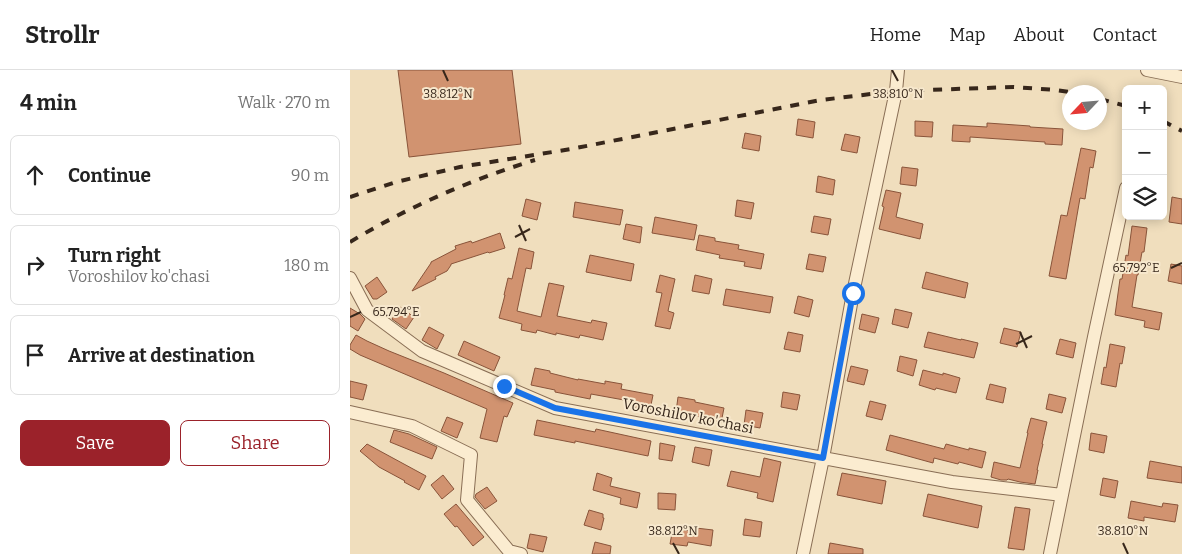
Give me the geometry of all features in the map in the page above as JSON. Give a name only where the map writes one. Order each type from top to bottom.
[{"type":"street","points":[[803,554],[823,458],[853,293],[896,91],[898,70]]},
{"type":"street","points":[[1147,70],[1182,77]]},
{"type":"street","points":[[1050,554],[1122,207]]},
{"type":"street","name":"Voroshilov ko'chasi","points":[[350,278],[367,310],[422,351],[555,408],[952,482],[1062,496]]},
{"type":"street","points":[[350,412],[412,426],[471,454],[467,500],[509,551],[521,554]]},
{"type":"building","points":[[398,70],[512,70],[521,144],[409,157]]},
{"type":"building","points":[[798,119],[815,122],[813,138],[796,135]]},
{"type":"building","points":[[915,121],[933,122],[932,137],[915,136]]},
{"type":"building","points":[[987,123],[1062,129],[1062,145],[1045,144],[1045,142],[970,137],[970,142],[952,141],[953,125],[987,127]]},
{"type":"building","points":[[745,133],[761,136],[759,151],[742,148]]},
{"type":"building","points":[[845,134],[860,137],[857,153],[841,150]]},
{"type":"building","points":[[1081,148],[1096,151],[1093,168],[1090,167],[1085,199],[1080,198],[1066,279],[1049,276],[1061,215],[1067,216]]},
{"type":"building","points":[[902,167],[918,169],[916,186],[900,184]]},
{"type":"building","points":[[818,176],[835,180],[833,195],[816,192]]},
{"type":"building","points":[[886,190],[901,193],[896,217],[923,224],[920,239],[879,229]]},
{"type":"building","points":[[1172,197],[1182,199],[1182,224],[1169,222]]},
{"type":"building","points":[[526,199],[541,203],[537,220],[522,216]]},
{"type":"building","points":[[737,200],[754,203],[751,219],[735,216]]},
{"type":"building","points":[[575,202],[623,210],[620,225],[573,217]]},
{"type":"building","points":[[814,216],[831,219],[828,235],[811,232]]},
{"type":"building","points":[[655,217],[697,225],[694,240],[652,233]]},
{"type":"building","points":[[626,224],[642,227],[640,243],[623,239]]},
{"type":"building","points":[[1132,226],[1147,228],[1144,252],[1142,252],[1132,307],[1162,313],[1159,330],[1144,327],[1145,321],[1115,315],[1120,279],[1122,279],[1126,255],[1128,256]]},
{"type":"building","points":[[500,233],[505,248],[451,264],[447,271],[435,277],[436,279],[412,291],[431,262],[456,249],[455,246],[471,241],[472,243]]},
{"type":"building","points":[[699,235],[715,238],[715,241],[739,245],[738,249],[764,254],[761,269],[744,266],[745,262],[719,258],[720,255],[696,250]]},
{"type":"building","points":[[519,248],[534,252],[531,269],[526,268],[517,311],[541,317],[549,283],[564,286],[557,316],[591,323],[592,320],[607,323],[603,340],[580,335],[579,338],[537,330],[536,333],[521,330],[522,324],[499,318],[508,278],[512,279]]},
{"type":"building","points":[[809,254],[826,257],[823,272],[806,269]]},
{"type":"building","points":[[590,255],[634,264],[631,281],[586,272]]},
{"type":"building","points":[[1171,264],[1182,266],[1182,284],[1168,281]]},
{"type":"building","points":[[926,272],[968,283],[965,298],[922,288]]},
{"type":"building","points":[[660,275],[675,279],[668,311],[674,313],[670,329],[655,326],[662,293],[656,292]]},
{"type":"building","points":[[695,275],[712,279],[709,294],[692,291]]},
{"type":"building","points":[[377,277],[387,292],[377,299],[373,299],[365,286]]},
{"type":"building","points":[[726,289],[773,297],[770,313],[723,305]]},
{"type":"building","points":[[798,296],[813,300],[809,317],[794,313]]},
{"type":"building","points":[[400,307],[414,317],[406,329],[392,319]]},
{"type":"building","points":[[350,308],[365,319],[358,331],[350,326]]},
{"type":"building","points":[[895,309],[912,313],[908,328],[892,324]]},
{"type":"building","points":[[862,314],[879,318],[875,333],[859,329]]},
{"type":"building","points":[[429,327],[444,335],[437,349],[422,340]]},
{"type":"building","points":[[1004,328],[1021,332],[1017,347],[1000,343]]},
{"type":"building","points":[[788,332],[803,335],[800,352],[784,349]]},
{"type":"building","points":[[928,332],[978,343],[974,358],[924,347]]},
{"type":"building","points":[[356,335],[389,351],[513,403],[507,417],[504,416],[497,442],[480,438],[487,409],[360,355],[350,349],[350,345]]},
{"type":"building","points":[[1060,339],[1076,343],[1073,358],[1056,354]]},
{"type":"building","points":[[464,341],[500,357],[494,371],[458,355]]},
{"type":"building","points":[[1110,344],[1125,347],[1116,387],[1101,384]]},
{"type":"building","points":[[900,356],[917,360],[913,376],[897,371]]},
{"type":"building","points":[[851,366],[868,370],[864,385],[847,381]]},
{"type":"building","points":[[535,368],[578,380],[605,384],[605,381],[622,384],[621,389],[653,395],[650,410],[634,407],[635,402],[591,394],[590,399],[531,385]]},
{"type":"building","points":[[923,370],[960,378],[956,393],[936,388],[935,390],[919,385]]},
{"type":"building","points":[[350,381],[367,385],[363,400],[350,397]]},
{"type":"building","points":[[990,384],[1006,388],[1003,403],[986,399]]},
{"type":"building","points":[[783,392],[800,395],[797,410],[781,407]]},
{"type":"building","points":[[1049,394],[1066,398],[1062,413],[1046,409]]},
{"type":"building","points":[[678,397],[724,408],[721,423],[676,412]]},
{"type":"building","points":[[870,401],[886,405],[882,420],[866,416]]},
{"type":"building","points":[[746,410],[763,413],[760,428],[744,425]]},
{"type":"building","points":[[447,417],[463,423],[457,438],[441,431]]},
{"type":"building","points":[[1031,418],[1047,422],[1035,484],[991,477],[994,462],[1020,468]]},
{"type":"building","points":[[537,420],[595,432],[596,429],[651,441],[648,456],[575,441],[575,443],[534,435]]},
{"type":"building","points":[[394,430],[409,434],[437,447],[432,459],[390,442]]},
{"type":"building","points":[[1091,433],[1107,436],[1104,453],[1089,450]]},
{"type":"building","points":[[890,435],[944,449],[946,444],[986,452],[982,468],[934,458],[933,463],[886,450]]},
{"type":"building","points":[[660,443],[675,446],[672,461],[659,459]]},
{"type":"building","points":[[367,444],[426,476],[419,490],[379,467],[360,451]]},
{"type":"building","points":[[695,447],[712,450],[709,466],[692,462]]},
{"type":"building","points":[[764,458],[781,462],[773,502],[757,498],[758,493],[727,486],[731,471],[760,477]]},
{"type":"building","points":[[1150,461],[1182,467],[1182,483],[1147,478]]},
{"type":"building","points":[[597,473],[612,478],[610,486],[640,493],[637,508],[620,504],[621,498],[593,490]]},
{"type":"building","points":[[842,473],[886,481],[882,504],[837,495]]},
{"type":"building","points":[[443,475],[454,489],[442,499],[431,485]]},
{"type":"building","points":[[1103,478],[1118,481],[1115,498],[1100,495]]},
{"type":"building","points":[[487,487],[497,501],[485,509],[475,497],[476,494]]},
{"type":"building","points":[[658,493],[676,494],[675,510],[658,509]]},
{"type":"building","points":[[928,494],[982,506],[978,528],[923,516]]},
{"type":"building","points":[[1131,501],[1162,507],[1163,503],[1178,505],[1175,522],[1144,517],[1144,521],[1128,518]]},
{"type":"building","points":[[456,504],[484,537],[473,546],[457,526],[455,527],[444,514]]},
{"type":"building","points":[[1015,507],[1030,509],[1024,550],[1008,548]]},
{"type":"building","points":[[589,510],[603,514],[601,530],[584,525]]},
{"type":"building","points":[[745,519],[762,522],[760,537],[743,535]]},
{"type":"building","points":[[673,528],[696,532],[696,528],[713,530],[711,546],[688,542],[687,546],[670,544]]},
{"type":"building","points":[[530,534],[547,537],[543,552],[527,548]]},
{"type":"building","points":[[595,542],[611,546],[610,554],[592,554]]},
{"type":"building","points":[[830,543],[863,549],[863,554],[828,554]]},
{"type":"railway","points":[[350,197],[396,182],[460,167],[571,149],[821,100],[896,91],[1014,87],[1062,91]]},
{"type":"railway","points":[[1107,101],[1122,105]]},
{"type":"railway","points":[[1167,123],[1182,131]]},
{"type":"railway","points":[[350,242],[394,217],[440,195],[487,176],[535,160]]},
{"type":"route","points":[[504,386],[555,408],[823,458],[853,293]]}]
